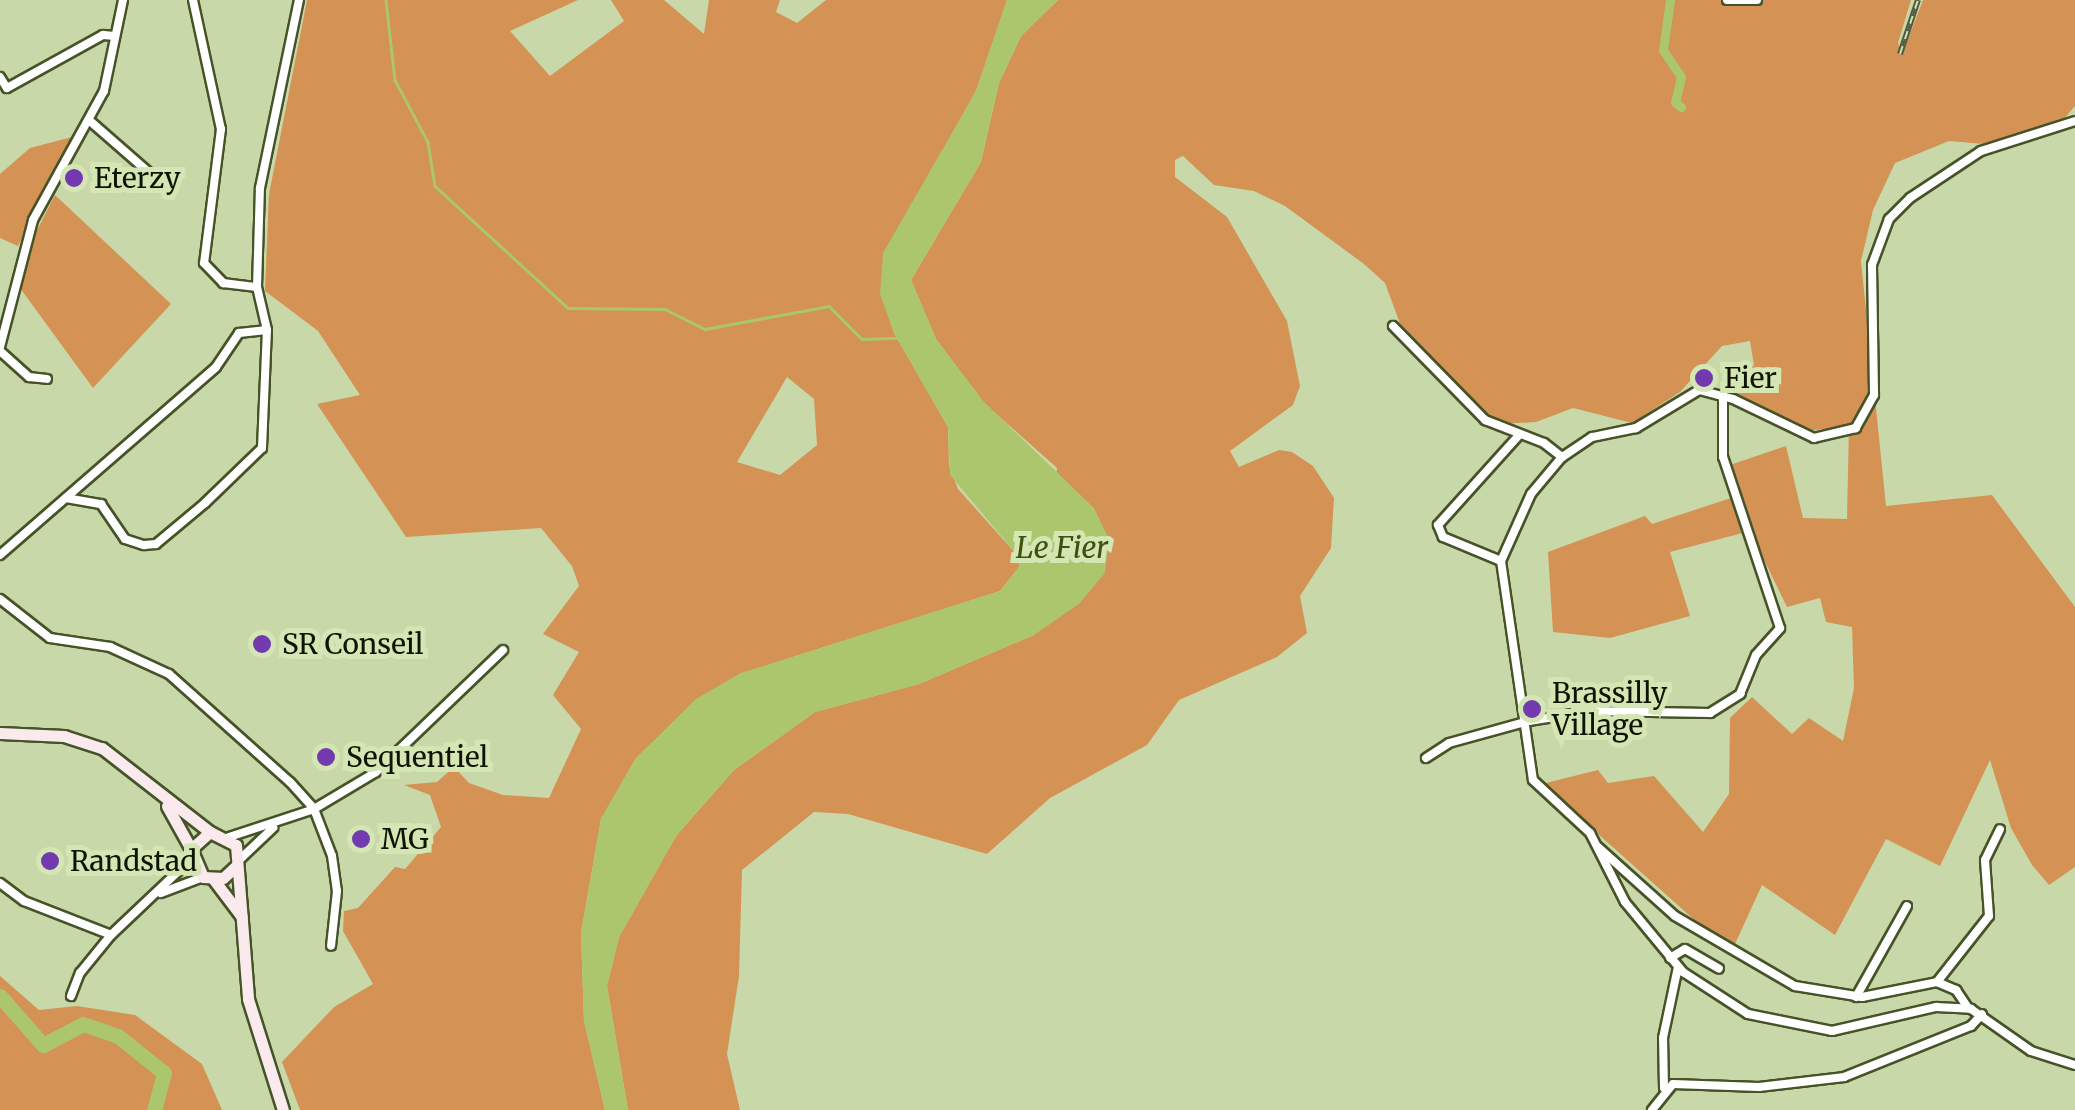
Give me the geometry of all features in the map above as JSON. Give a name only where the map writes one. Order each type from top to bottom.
[{"type":"street","points":[[47,379],[29,377],[0,349],[33,220],[90,121],[123,0]]},
{"type":"street","points":[[193,0],[221,129],[204,263],[223,284],[257,287]]},
{"type":"street","points":[[66,498],[82,497],[106,508],[125,539],[144,546],[156,544],[262,448],[272,337],[257,287],[260,188],[299,0]]},
{"type":"street","points":[[1727,0],[1757,0]]},
{"type":"street","points":[[0,77],[7,88],[103,36],[115,36]]},
{"type":"street","points":[[90,121],[160,184]]},
{"type":"street","points":[[1968,1008],[1960,994],[1937,982],[1856,997],[1795,986],[1748,955],[1675,916],[1598,847],[1536,787],[1522,723],[1501,560],[1531,494],[1562,457],[1592,437],[1636,428],[1698,390],[1723,395],[1814,438],[1856,428],[1874,395],[1872,265],[1889,219],[1910,198],[1982,152],[2075,121]]},
{"type":"street","points":[[1393,326],[1485,420],[1544,443],[1562,457]]},
{"type":"street","points":[[0,555],[216,367],[239,332],[272,337]]},
{"type":"street","points":[[1426,758],[1449,743],[1522,723],[1590,711],[1720,711],[1740,694],[1756,654],[1779,632],[1723,457],[1723,395]]},
{"type":"street","points":[[1501,560],[1443,537],[1438,525],[1518,436]]},
{"type":"street","points":[[82,497],[86,478]]},
{"type":"street","points":[[0,599],[50,638],[110,648],[168,674],[314,808],[332,856],[337,891],[330,946]]},
{"type":"street","points":[[0,733],[64,736],[102,748],[210,832],[229,837],[314,808],[376,772],[503,650]]},
{"type":"street","points":[[159,794],[191,854],[209,878],[231,894],[244,921]]},
{"type":"street","points":[[157,894],[209,878],[237,864],[280,822]]},
{"type":"street","points":[[1937,982],[1987,920],[1992,895],[1985,860],[2000,829]]},
{"type":"street","points":[[71,996],[80,973],[111,935],[157,894],[210,832]]},
{"type":"street","points":[[229,837],[237,864],[254,1033],[283,1110]]},
{"type":"street","points":[[1598,847],[1626,902],[1678,967],[1748,1014],[1832,1031],[1936,1008],[1968,1008],[2031,1051],[2075,1065]]},
{"type":"street","points":[[0,883],[24,900],[111,935]]},
{"type":"street","points":[[1856,997],[1907,906]]},
{"type":"street","points":[[1670,958],[1686,949],[1718,969]]},
{"type":"street","points":[[1652,1110],[1664,1088],[1663,1038],[1678,967]]},
{"type":"street","points":[[1664,1088],[1828,1082],[1919,1049],[1973,1025],[1982,1014]]},
{"type":"shaded area","points":[[307,0],[578,0],[510,31],[550,76],[624,21],[611,0],[664,0],[704,34],[709,0],[780,0],[776,12],[797,23],[826,0],[1007,0],[976,91],[931,172],[881,294],[894,333],[948,427],[949,465],[958,489],[1019,557],[1019,567],[1000,591],[739,674],[636,758],[601,819],[581,933],[584,1021],[605,1110],[300,1110],[282,1062],[334,1007],[373,984],[343,931],[344,911],[358,908],[395,867],[405,869],[441,827],[430,795],[404,785],[437,782],[454,767],[469,783],[503,795],[549,798],[581,729],[553,695],[579,652],[543,634],[579,586],[572,566],[541,528],[406,537],[317,404],[360,395],[318,331],[265,291],[269,194]],"holes":[[[787,377],[814,399],[817,445],[780,475],[737,462]]]},
{"type":"shaded area","points":[[1058,0],[1911,0],[1898,43],[1902,55],[1923,0],[2075,0],[2075,106],[2063,120],[1984,144],[1949,141],[1895,163],[1873,210],[1861,261],[1886,506],[1992,495],[2075,607],[2075,867],[2049,885],[2032,865],[2011,828],[1990,760],[1940,866],[1886,839],[1835,935],[1762,885],[1735,944],[1708,932],[1542,784],[1598,770],[1608,783],[1654,776],[1703,832],[1729,794],[1730,718],[1752,697],[1792,734],[1809,718],[1843,741],[1854,688],[1852,627],[1826,622],[1820,598],[1787,607],[1750,531],[1670,552],[1690,616],[1610,638],[1553,632],[1548,552],[1645,516],[1652,524],[1740,495],[1730,465],[1786,446],[1803,518],[1847,519],[1849,426],[1806,431],[1733,393],[1754,365],[1750,341],[1722,346],[1680,392],[1632,423],[1573,408],[1536,422],[1499,424],[1424,357],[1402,329],[1385,283],[1364,264],[1285,206],[1254,191],[1214,185],[1183,156],[1175,160],[1175,177],[1227,217],[1287,321],[1300,386],[1293,405],[1230,451],[1239,467],[1279,450],[1292,452],[1313,466],[1334,498],[1331,548],[1300,596],[1307,633],[1277,657],[1179,700],[1147,745],[1050,798],[987,854],[848,814],[814,812],[742,870],[739,976],[727,1054],[740,1110],[628,1110],[607,986],[619,937],[676,836],[734,770],[815,712],[919,684],[1034,635],[1057,468],[984,403],[936,339],[911,280],[981,162],[999,83],[1021,36]]},
{"type":"shaded area","points":[[72,137],[18,246],[0,238],[0,174],[30,148]]},
{"type":"shaded area","points":[[55,195],[171,304],[93,388],[20,288],[31,242]]},
{"type":"shaded area","points":[[0,976],[39,1010],[77,1006],[135,1015],[202,1064],[222,1110],[0,1110]]},
{"type":"water","name":"Le Fier","points":[[1007,0],[1058,0],[1021,36],[999,83],[981,162],[911,280],[936,339],[984,402],[1094,508],[1109,539],[1105,573],[1079,604],[1034,635],[919,684],[815,712],[734,770],[676,836],[619,937],[607,986],[628,1110],[605,1110],[584,1021],[581,933],[601,819],[636,758],[696,699],[739,674],[1000,591],[1019,567],[1018,556],[950,475],[948,427],[894,333],[880,294],[883,253],[976,91]]},
{"type":"waterway","points":[[386,0],[395,80],[428,142],[435,186],[568,308],[665,309],[705,329],[829,306],[862,339],[898,338]]},
{"type":"waterway","points":[[1670,0],[1663,50],[1681,77],[1675,102],[1681,107]]},
{"type":"waterway","points":[[0,996],[43,1045],[83,1024],[118,1036],[164,1073],[154,1110]]},
{"type":"railway","points":[[1900,54],[1918,0]]},
{"type":"place","name":"Eterzy","points":[[74,178]]},
{"type":"place","name":"Fier","points":[[1704,378]]},
{"type":"place","name":"SR Conseil","points":[[262,644]]},
{"type":"place","name":"Brassilly Village","points":[[1532,709]]},
{"type":"place","name":"Sequentiel","points":[[326,757]]},
{"type":"place","name":"MG","points":[[361,839]]},
{"type":"place","name":"Randstad","points":[[50,861]]}]
